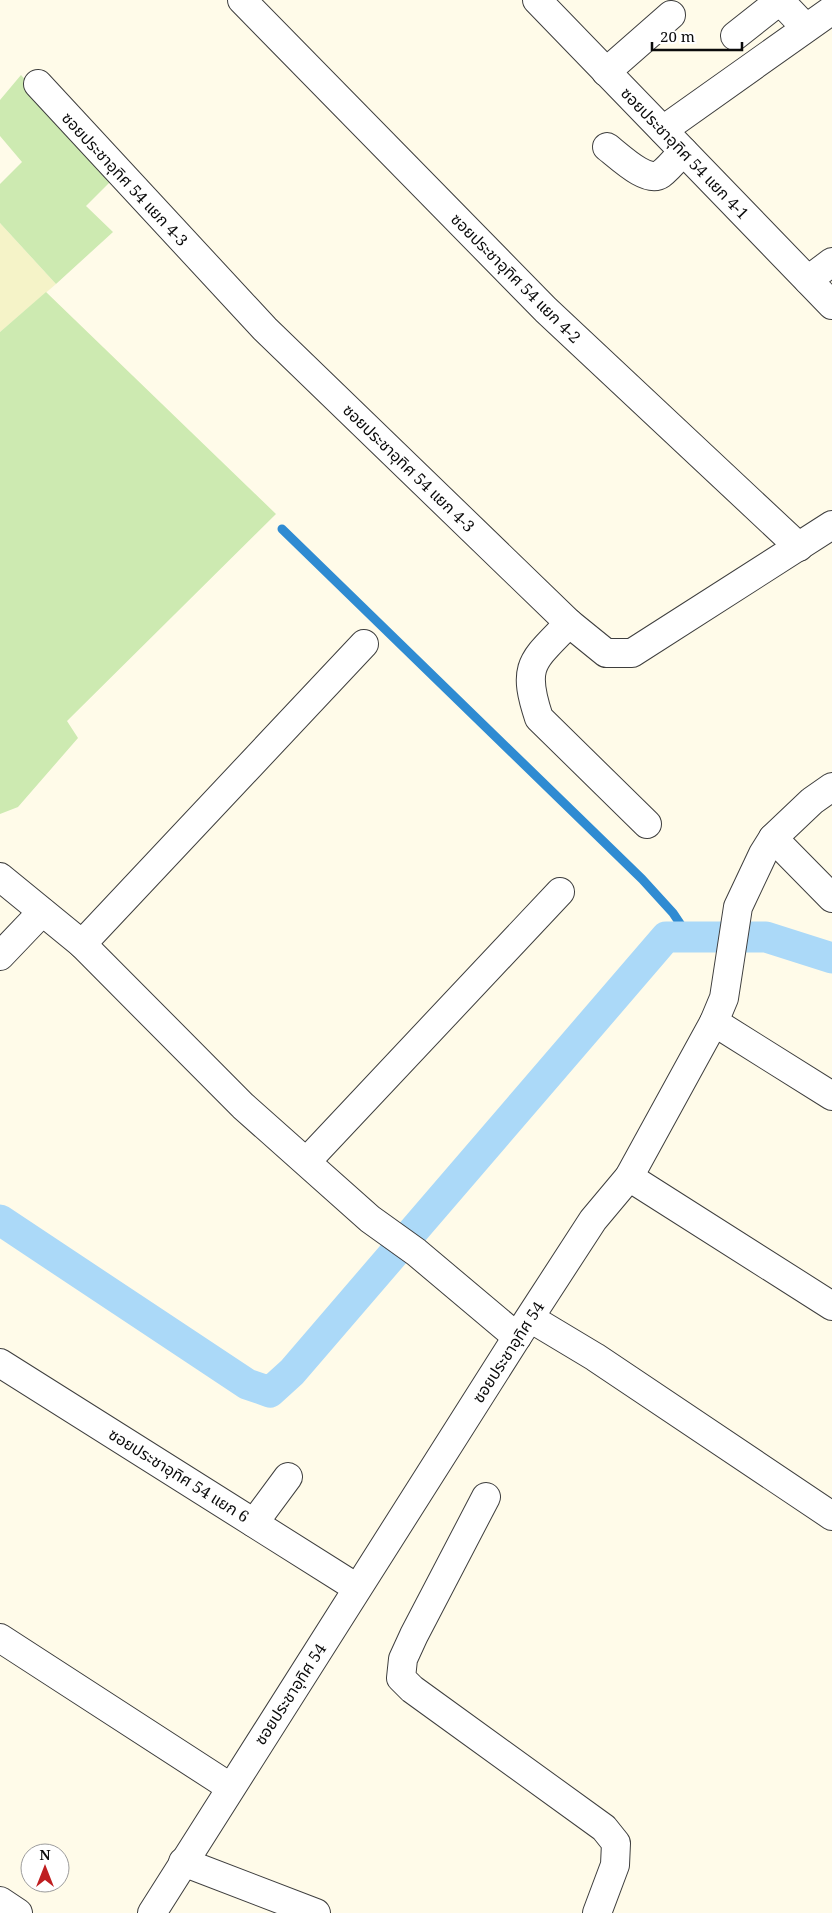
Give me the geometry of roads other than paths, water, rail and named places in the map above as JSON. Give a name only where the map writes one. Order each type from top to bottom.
[{"type":"street","name":"ซอยประชาอุทิศ 54 แยก 4-2","points":[[242,0],[546,310],[799,547]]},
{"type":"street","name":"ซอยประชาอุทิศ 54 แยก 4-1","points":[[537,0],[832,305]]},
{"type":"street","points":[[734,36],[772,6],[784,6],[806,28]]},
{"type":"street","points":[[663,130],[832,10]]},
{"type":"street","points":[[606,72],[671,15]]},
{"type":"street","name":"ซอยประชาอุทิศ 54 แยก 4-3","points":[[38,84],[265,329],[569,623],[606,653],[632,653],[832,525]]},
{"type":"street","points":[[607,148],[644,175],[653,176],[660,175],[683,152]]},
{"type":"street","points":[[808,280],[832,262]]},
{"type":"street","points":[[569,623],[537,657],[529,675],[531,695],[539,718],[647,824]]},
{"type":"street","points":[[82,944],[364,644]]},
{"type":"street","name":"ซอยประชาอุทิศ 54","points":[[152,1913],[230,1786],[593,1220],[629,1177],[714,1022],[724,998],[738,907],[763,854],[774,838],[812,801],[832,787]]},
{"type":"street","points":[[774,838],[832,898]]},
{"type":"street","points":[[0,877],[82,944],[243,1106],[370,1219],[524,1327],[595,1358],[832,1516]]},
{"type":"street","points":[[307,1161],[560,892]]},
{"type":"street","points":[[0,956],[42,912]]},
{"type":"street","points":[[714,1022],[832,1096]]},
{"type":"street","points":[[629,1177],[832,1306]]},
{"type":"street","name":"ซอยประชาอุทิศ 54 แยก 6","points":[[0,1363],[357,1588]]},
{"type":"street","points":[[254,1523],[288,1477]]},
{"type":"street","points":[[486,1498],[403,1659],[401,1678],[412,1689],[604,1828],[616,1843],[615,1865],[597,1913]]},
{"type":"street","points":[[0,1638],[230,1786]]},
{"type":"street","points":[[183,1862],[316,1913]]},
{"type":"street","points":[[0,1902],[18,1913]]},
{"type":"waterway","points":[[282,529],[642,879],[673,913],[689,937]]},
{"type":"waterway","points":[[0,1220],[247,1384],[270,1392],[292,1372],[666,937],[766,937],[832,958]]}]
